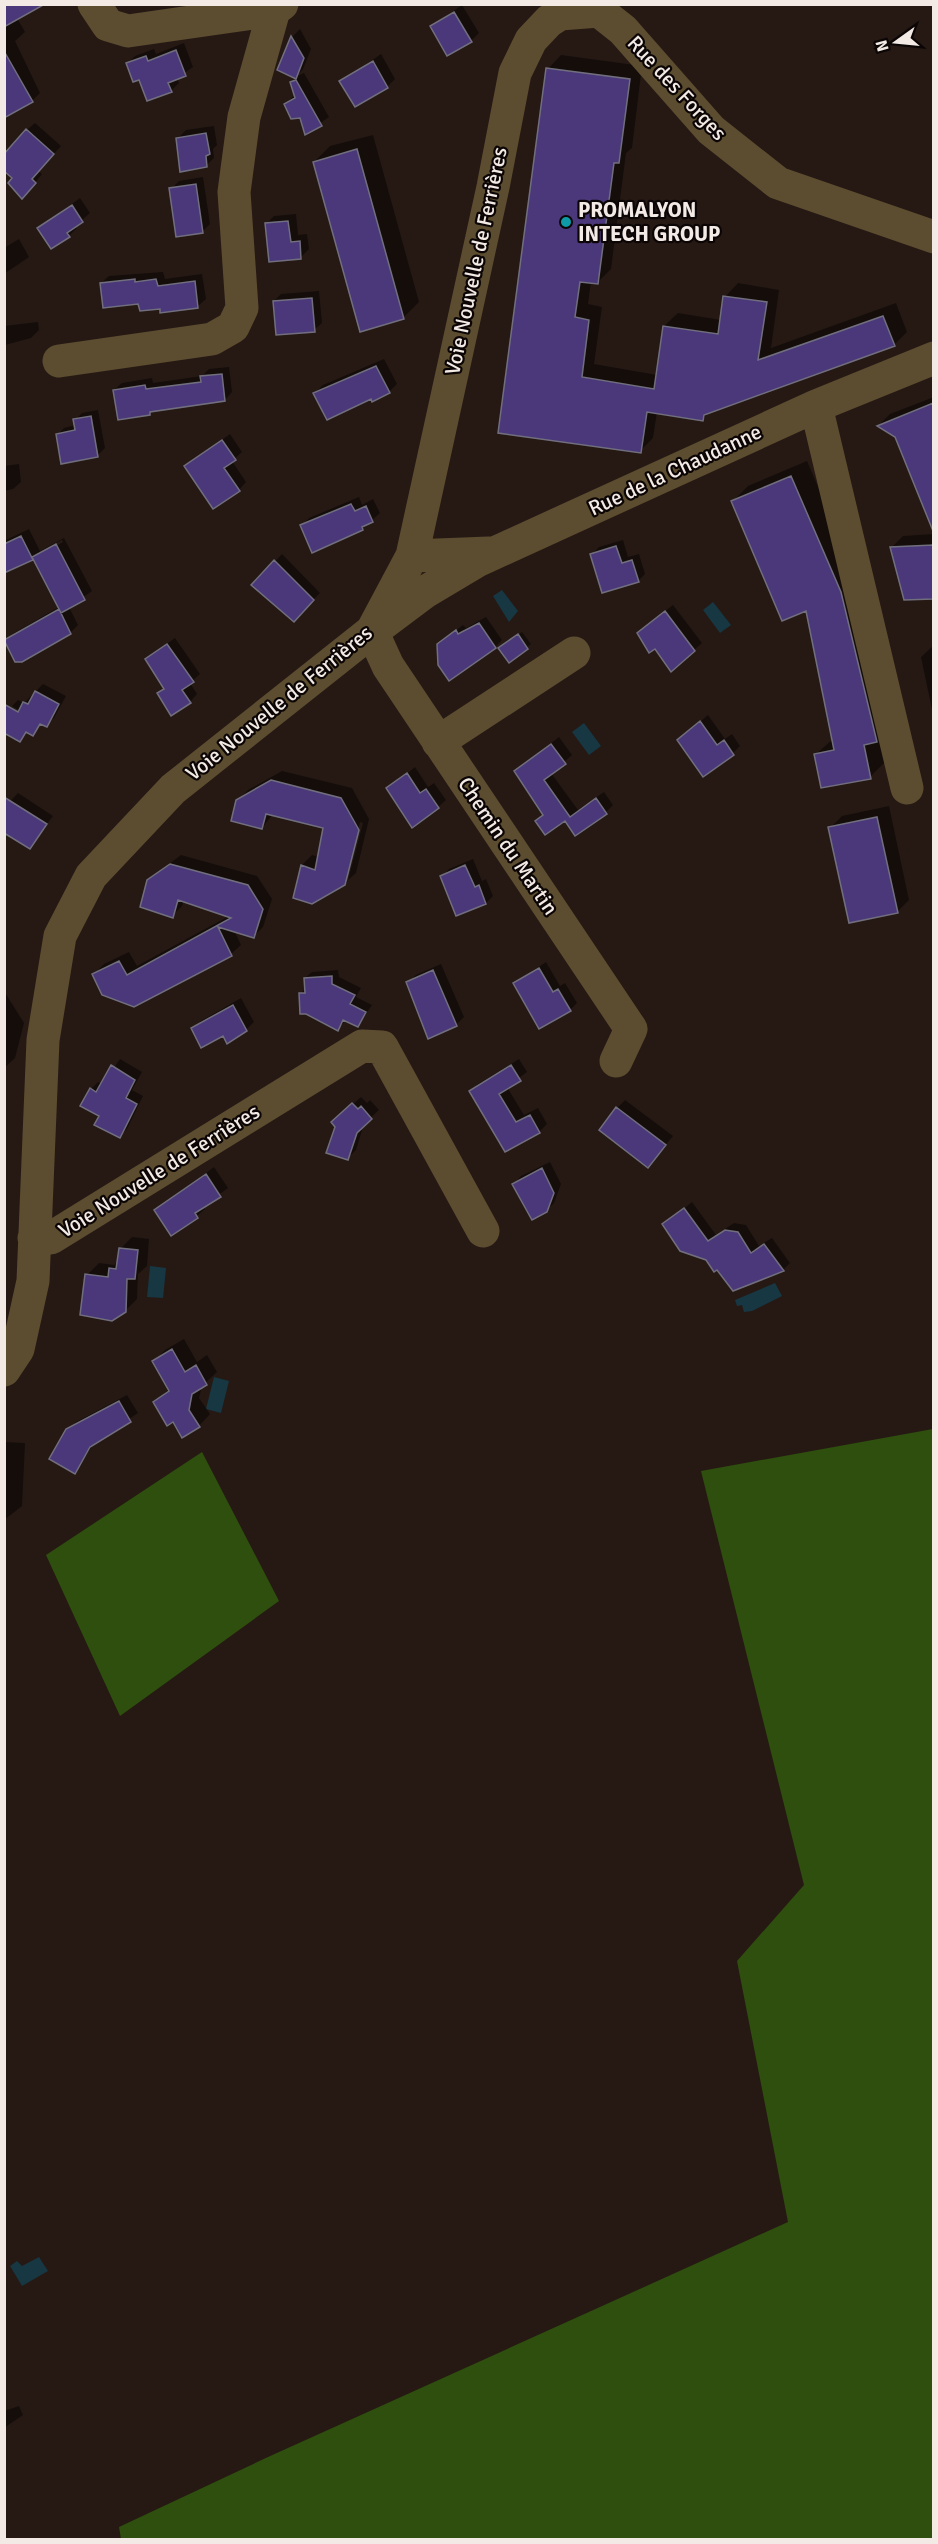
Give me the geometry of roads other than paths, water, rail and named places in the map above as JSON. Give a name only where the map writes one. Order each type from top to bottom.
[{"type":"street","points":[[59,361],[212,339],[233,327],[242,308],[234,192],[236,170],[244,117],[278,7],[128,31],[108,26],[94,4]]},
{"type":"street","name":"Rue des Forges","points":[[557,9],[599,11],[615,24],[711,130],[778,183],[933,237]]},
{"type":"street","name":"Voie Nouvelle de Ferrières","points":[[4,1370],[18,1349],[33,1281],[43,1040],[60,936],[91,876],[173,789],[372,631],[412,556],[493,187],[514,73],[531,40],[557,9]]},
{"type":"street","name":"Rue de la Chaudanne","points":[[412,556],[496,553],[816,406],[933,358]]},
{"type":"street","points":[[816,406],[907,788]]},
{"type":"street","points":[[372,631],[425,592],[496,553]]},
{"type":"street","name":"Chemin du Martin","points":[[372,631],[388,666],[631,1029],[616,1061]]},
{"type":"street","points":[[438,742],[574,653]]},
{"type":"street","name":"Voie Nouvelle de Ferrières","points":[[34,1238],[51,1238],[362,1046],[382,1047],[483,1230]]},
{"type":"water","points":[[502,590],[518,611],[509,622],[493,596]]},
{"type":"water","points":[[713,602],[731,625],[720,633],[703,610]]},
{"type":"water","points":[[584,723],[601,746],[589,755],[572,732]]},
{"type":"water","points":[[150,1266],[166,1268],[163,1298],[147,1297]]},
{"type":"water","points":[[775,1283],[782,1296],[752,1311],[744,1312],[742,1305],[737,1306],[735,1300]]},
{"type":"water","points":[[214,1377],[229,1381],[221,1413],[206,1409]]},
{"type":"water","points":[[39,2257],[48,2271],[22,2286],[10,2266],[17,2261],[22,2266]]},
{"type":"place","name":"PROMALYON INTECH GROUP","points":[[566,222]]}]
